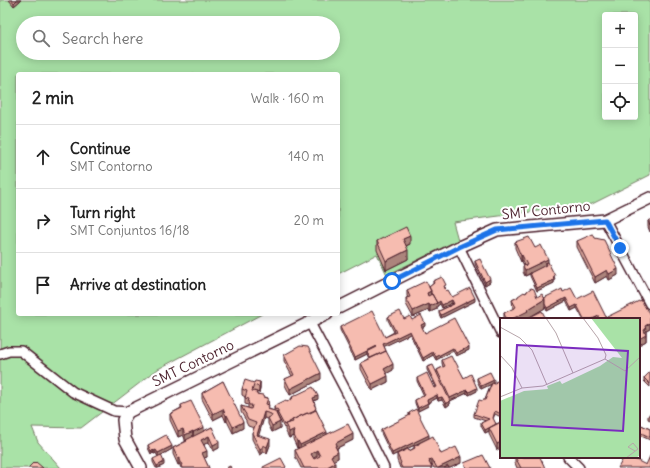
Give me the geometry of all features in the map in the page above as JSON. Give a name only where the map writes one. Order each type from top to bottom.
[{"type":"street","name":"SMT Contorno","points":[[340,307],[459,247],[497,230],[605,220],[650,198]]},
{"type":"street","points":[[605,220],[650,304]]},
{"type":"street","points":[[459,247],[500,331]]},
{"type":"street","name":"SMT Contorno","points":[[128,412],[323,316]]},
{"type":"street","points":[[310,323],[384,468]]},
{"type":"street","points":[[0,354],[9,351],[21,351],[73,392],[114,411],[128,412],[123,420],[125,439],[141,468]]},
{"type":"street","points":[[569,458],[579,468]]},
{"type":"green space","points":[[0,0],[650,0],[650,175],[592,204],[453,222],[458,240],[387,275],[377,254],[340,273],[340,72],[16,72],[16,316],[258,316],[158,369],[81,428],[32,427],[38,442],[61,468],[0,468]]},
{"type":"building","points":[[406,227],[410,236],[403,239],[408,250],[386,261],[377,241]]},
{"type":"building","points":[[593,234],[595,238],[604,240],[618,269],[609,274],[607,270],[595,277],[577,241]]},
{"type":"building","points":[[529,237],[535,248],[541,245],[548,259],[525,270],[523,266],[527,265],[515,242]]},
{"type":"building","points":[[480,259],[490,279],[485,282],[475,261]]},
{"type":"building","points":[[548,262],[555,276],[553,277],[554,280],[537,288],[530,273],[546,265],[545,263]]},
{"type":"building","points":[[442,277],[446,285],[444,286],[446,291],[448,290],[452,297],[470,288],[475,298],[441,315],[439,311],[454,304],[452,300],[442,305],[440,301],[436,304],[437,303],[431,294],[429,287],[434,283],[433,281]]},
{"type":"building","points":[[426,281],[431,291],[427,293],[428,296],[432,294],[437,303],[430,306],[429,304],[413,311],[406,298],[410,297],[407,290]]},
{"type":"building","points":[[531,288],[534,289],[537,297],[542,294],[545,299],[527,310],[528,311],[514,318],[506,318],[504,313],[516,307],[512,300]]},
{"type":"building","points":[[571,288],[577,299],[593,291],[606,317],[596,318],[599,316],[594,318],[584,318],[577,305],[571,308],[566,298],[547,308],[544,298],[562,289],[563,292]]},
{"type":"building","points":[[641,300],[650,315],[650,323],[645,326],[646,329],[644,330],[646,335],[640,338],[640,318],[605,318]]},
{"type":"building","points":[[372,311],[385,337],[396,332],[388,317],[400,311],[404,319],[410,316],[412,320],[421,315],[425,323],[421,325],[425,333],[454,318],[469,347],[456,353],[453,348],[436,357],[433,352],[423,358],[410,331],[383,344],[386,351],[370,358],[367,352],[377,346],[355,357],[340,327]]},
{"type":"building","points":[[542,311],[546,318],[528,318]]},
{"type":"building","points":[[300,346],[308,347],[321,373],[290,389],[285,379],[294,375],[284,355]]},
{"type":"building","points":[[386,351],[393,364],[384,369],[388,376],[372,384],[361,363]]},
{"type":"building","points":[[451,356],[464,378],[471,374],[477,388],[469,392],[467,390],[450,398],[437,370],[445,366],[442,360]]},
{"type":"building","points":[[433,365],[450,401],[446,404],[442,397],[438,398],[437,395],[427,400],[428,403],[418,408],[415,400],[425,395],[417,378],[427,373],[434,388],[437,387],[427,367]]},
{"type":"building","points":[[490,372],[494,380],[481,386],[477,378]]},
{"type":"building","points":[[650,372],[650,384],[644,378]]},
{"type":"building","points":[[245,380],[254,383],[255,381],[260,382],[259,387],[254,385],[252,391],[268,398],[266,404],[269,405],[267,409],[275,411],[280,422],[272,426],[268,418],[272,416],[271,414],[264,412],[257,435],[270,439],[267,447],[263,445],[260,449],[252,433],[256,423],[248,420],[241,406],[251,409],[252,405],[249,405],[249,399],[245,398],[247,391],[242,389]]},
{"type":"building","points":[[500,380],[500,414],[495,411],[493,418],[496,424],[485,430],[481,423],[489,419],[474,414],[479,400],[485,400],[492,383],[495,384],[496,381],[499,382]]},
{"type":"building","points":[[223,381],[243,422],[233,427],[223,409],[213,414],[202,393]]},
{"type":"building","points":[[313,387],[318,396],[313,398],[316,408],[315,410],[284,425],[277,412],[279,412],[277,409],[275,410],[274,406],[286,400],[287,402],[293,398],[292,397]]},
{"type":"building","points":[[191,401],[204,427],[185,435],[183,429],[178,431],[170,414],[182,408],[181,405]]},
{"type":"building","points":[[416,409],[429,435],[392,453],[381,430],[410,415],[409,413]]},
{"type":"building","points":[[316,410],[327,432],[300,445],[298,441],[297,442],[293,430],[289,432],[285,424],[293,422],[292,420]]},
{"type":"building","points":[[500,422],[500,442],[497,444],[489,428]]},
{"type":"building","points":[[348,424],[353,434],[336,443],[337,445],[335,446],[338,452],[331,456],[335,463],[325,468],[304,468],[295,450]],"holes":[[[317,450],[320,456],[314,459],[311,454]]]},
{"type":"building","points":[[640,424],[650,429],[650,437],[640,432]]},
{"type":"building","points":[[212,427],[219,442],[213,445],[209,436],[201,440],[207,451],[202,453],[209,468],[182,468],[180,458],[178,459],[173,448]]},
{"type":"building","points":[[166,435],[172,446],[158,453],[156,450],[151,451],[148,445]]},
{"type":"building","points":[[433,436],[441,454],[456,447],[461,457],[438,468],[432,459],[429,460],[429,462],[432,468],[402,468],[397,454],[408,449],[409,451],[415,448],[414,446]]},
{"type":"building","points":[[161,455],[164,462],[157,466],[153,459]]},
{"type":"building","points":[[483,455],[490,468],[466,468],[464,463]]},
{"type":"building","points":[[650,456],[650,468],[618,468],[623,458],[632,458],[646,465]]},
{"type":"building","points":[[281,458],[286,467],[285,468],[263,468],[263,467]]},
{"type":"building","points":[[516,458],[540,458],[545,468],[521,468]]},
{"type":"building","points":[[36,462],[43,468],[28,468]]},
{"type":"route","points":[[392,281],[483,236],[497,230],[509,228],[605,220],[620,248]]}]
